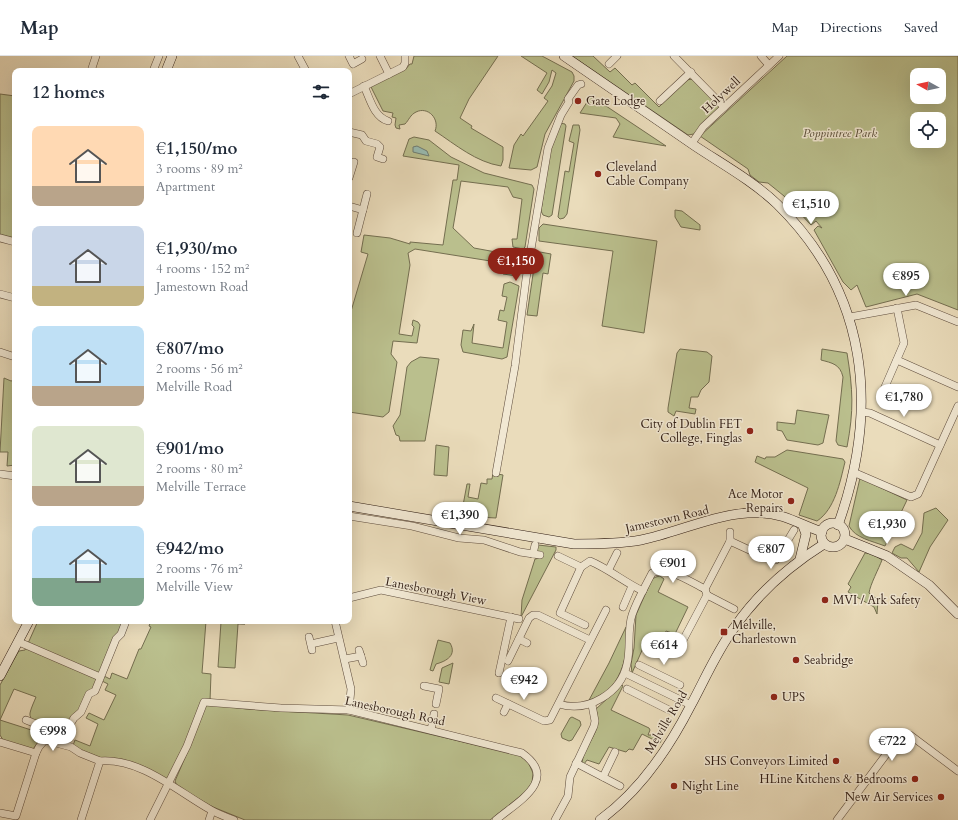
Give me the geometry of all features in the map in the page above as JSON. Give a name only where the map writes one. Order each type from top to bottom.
[{"type":"street","points":[[91,68],[96,56]]},
{"type":"street","points":[[154,68],[159,56]]},
{"type":"street","points":[[167,68],[172,56]]},
{"type":"street","points":[[298,56],[304,68]]},
{"type":"street","points":[[348,56],[353,64],[362,59]]},
{"type":"street","points":[[380,56],[390,74]]},
{"type":"street","points":[[352,92],[403,67],[406,63],[405,56]]},
{"type":"street","points":[[564,56],[765,193],[794,222],[820,256],[843,298],[850,317],[859,361],[862,412],[861,433],[853,472],[838,525]]},
{"type":"street","points":[[609,64],[617,56]]},
{"type":"street","points":[[674,56],[724,107]]},
{"type":"street","points":[[760,56],[769,65]]},
{"type":"street","name":"Holywell","points":[[692,143],[703,127],[779,56]]},
{"type":"street","points":[[660,101],[691,72]]},
{"type":"street","points":[[496,473],[515,366],[526,279],[548,148],[561,114],[569,102],[568,99],[578,85],[582,84],[588,73]]},
{"type":"street","points":[[364,86],[378,115],[381,119],[388,122]]},
{"type":"street","points":[[352,133],[362,135],[366,141],[377,144],[380,147],[377,157],[383,159]]},
{"type":"street","points":[[352,168],[354,162]]},
{"type":"street","points":[[357,233],[367,194]]},
{"type":"street","points":[[352,207],[363,210]]},
{"type":"street","points":[[0,238],[12,241]]},
{"type":"street","points":[[0,294],[12,297]]},
{"type":"street","points":[[850,317],[916,305],[958,322]]},
{"type":"street","points":[[881,396],[904,343],[897,308]]},
{"type":"street","points":[[0,352],[12,356]]},
{"type":"street","points":[[897,360],[958,387]]},
{"type":"street","points":[[853,472],[911,497],[915,497],[918,494],[958,406]]},
{"type":"street","points":[[862,412],[870,413],[940,445]]},
{"type":"street","points":[[0,474],[12,476]]},
{"type":"street","name":"Jamestown Road","points":[[352,507],[574,544],[641,540],[731,516],[760,513],[788,518],[803,526],[822,532]]},
{"type":"street","points":[[352,516],[412,526],[459,538],[484,540],[537,554],[535,545]]},
{"type":"street","points":[[829,524],[838,525],[844,531],[845,539],[837,547],[830,547],[824,544],[821,538],[822,532],[829,524]]},
{"type":"street","points":[[800,559],[806,534],[803,526]]},
{"type":"street","points":[[730,541],[771,560],[776,560],[794,530]]},
{"type":"street","points":[[670,641],[680,646],[730,541],[730,532]]},
{"type":"street","points":[[845,539],[887,556],[929,585],[958,614]]},
{"type":"street","name":"Melville Road","points":[[600,820],[652,769],[674,737],[734,628],[776,579],[800,559],[824,544]]},
{"type":"street","points":[[609,570],[617,553]]},
{"type":"street","points":[[558,556],[581,567]]},
{"type":"street","points":[[585,625],[560,613],[581,567],[590,561],[609,570],[619,578],[643,591]]},
{"type":"street","points":[[560,704],[574,707],[592,705],[609,692],[625,673],[630,646],[632,615],[652,573],[657,571],[674,573],[734,609]]},
{"type":"street","points":[[623,607],[632,586]]},
{"type":"street","name":"Lanesborough View","points":[[352,597],[381,590],[519,619]]},
{"type":"street","points":[[496,698],[547,722],[550,720],[560,704],[606,610]]},
{"type":"street","points":[[508,661],[529,618],[533,615],[538,615],[590,640]]},
{"type":"street","points":[[499,673],[511,618]]},
{"type":"street","points":[[0,676],[28,624]]},
{"type":"street","points":[[26,720],[61,734],[66,733],[74,718],[81,712],[89,694],[95,691],[116,639],[121,634],[125,624]]},
{"type":"street","points":[[336,624],[338,638],[345,659],[351,690],[349,710]]},
{"type":"street","points":[[311,644],[338,638]]},
{"type":"street","points":[[519,639],[527,643]]},
{"type":"street","points":[[19,642],[100,677]]},
{"type":"street","points":[[345,659],[361,656]]},
{"type":"street","points":[[639,664],[680,685]]},
{"type":"street","points":[[646,683],[652,671]]},
{"type":"street","points":[[625,673],[691,705]]},
{"type":"street","points":[[424,686],[439,689],[436,704]]},
{"type":"street","points":[[649,700],[655,688]]},
{"type":"street","points":[[627,689],[669,710]]},
{"type":"street","name":"Lanesborough Road","points":[[150,820],[187,746],[204,702],[274,708],[349,710],[522,753],[531,759],[536,768],[536,782],[532,792],[496,820]]},
{"type":"street","points":[[504,712],[508,704]]},
{"type":"street","points":[[555,820],[568,796],[570,777],[594,726],[595,719],[592,705]]},
{"type":"street","points":[[431,730],[434,714]]},
{"type":"street","points":[[837,820],[900,736],[910,735],[958,771]]},
{"type":"street","points":[[0,813],[9,816],[16,816],[24,782],[36,753],[45,740],[71,747],[80,753],[100,761],[114,760],[132,765],[168,784],[212,811],[234,820]]},
{"type":"street","points":[[0,742],[36,753]]},
{"type":"street","points":[[603,777],[616,752]]},
{"type":"street","points":[[81,820],[100,761]]},
{"type":"street","points":[[576,763],[620,786]]},
{"type":"street","points":[[209,820],[212,811]]},
{"type":"green space","points":[[414,56],[498,56],[469,99],[460,118],[472,126],[471,128],[503,147],[503,160],[501,166],[475,157],[435,131],[436,122],[429,112],[416,112],[405,124],[399,125],[400,129],[396,128],[396,118],[392,117],[393,113],[383,111],[371,87],[405,70],[410,64],[412,64]]},
{"type":"green space","points":[[521,56],[542,56],[572,72],[574,76],[574,81],[545,134],[537,167],[531,170],[509,168],[514,145],[521,134],[523,136],[548,101],[544,98],[552,86],[556,73],[552,70],[549,82],[542,94],[537,90],[547,73]]},
{"type":"green space","points":[[572,56],[593,56],[610,72],[615,68],[632,85],[635,83],[659,107],[686,80],[693,79],[720,106],[694,134],[688,135]]},
{"type":"green space","name":"Poppintree Park","points":[[787,56],[958,56],[958,310],[917,294],[866,307],[857,285],[851,290],[843,282],[814,230],[818,226],[822,228],[816,221],[811,225],[784,196],[768,183],[759,182],[750,175],[748,169],[700,136]]},
{"type":"green space","points":[[0,94],[12,96],[12,237],[0,234]]},
{"type":"green space","points":[[591,96],[666,146],[613,137],[620,124],[616,118],[580,113]]},
{"type":"green space","points":[[560,123],[565,124],[566,126],[552,215],[549,217],[543,215],[541,211],[549,155]]},
{"type":"green space","points":[[573,125],[579,125],[580,130],[567,214],[564,218],[560,219],[558,217],[565,171],[569,172],[574,143],[569,141]]},
{"type":"green space","points":[[414,137],[429,140],[451,157],[484,173],[532,185],[534,189],[525,247],[523,249],[513,247],[512,239],[517,239],[522,199],[513,197],[508,187],[461,181],[453,228],[474,248],[523,257],[521,272],[517,276],[503,274],[503,263],[415,249],[408,253],[410,265],[399,334],[412,336],[414,327],[412,325],[413,320],[418,322],[420,325],[417,343],[393,341],[391,354],[397,362],[389,412],[383,417],[352,412],[352,308],[368,254],[361,252],[364,235],[390,238],[410,244],[410,242],[443,245],[453,180],[457,180],[459,165],[403,156],[409,139]]},
{"type":"green space","points":[[675,210],[682,211],[700,225],[700,230],[681,227],[675,217]]},
{"type":"green space","points":[[543,224],[657,241],[644,333],[602,326],[613,251],[539,241],[539,228]]},
{"type":"green space","points":[[540,252],[551,254],[548,274],[543,273],[537,316],[527,315],[536,254]]},
{"type":"green space","points":[[510,282],[519,286],[507,357],[502,359],[463,352],[461,345],[463,330],[471,331],[474,324],[472,343],[503,348],[507,322],[498,320],[500,310],[504,311],[507,297],[502,296],[504,284]]},
{"type":"green space","points":[[680,349],[707,352],[712,356],[709,382],[701,390],[698,397],[691,397],[689,408],[696,409],[695,414],[676,411],[674,416],[668,412],[668,408],[677,353]]},
{"type":"green space","points":[[822,349],[847,353],[851,378],[852,411],[847,447],[838,445],[836,441],[843,377],[842,373],[838,367],[832,363],[821,360]]},
{"type":"green space","points":[[420,357],[439,359],[425,441],[400,441],[399,436],[396,435],[393,426],[400,415],[407,367],[411,362]]},
{"type":"green space","points":[[4,378],[12,381],[12,465],[7,466],[8,452],[0,452]]},
{"type":"green space","points":[[797,410],[829,415],[823,443],[818,445],[787,440],[782,431],[777,430],[777,422],[795,424]]},
{"type":"green space","points":[[436,445],[449,447],[447,476],[434,475]]},
{"type":"green space","points":[[787,450],[843,459],[845,462],[836,494],[828,510],[817,521],[799,515],[808,488],[755,462],[757,456],[765,459],[766,457],[775,457]]},
{"type":"green space","points":[[493,473],[503,475],[496,518],[461,516],[467,484],[470,484],[468,497],[478,499],[481,483],[487,484],[487,479],[492,479]]},
{"type":"green space","points":[[860,478],[907,500],[885,546],[869,541],[860,536],[849,526]]},
{"type":"green space","points":[[936,508],[948,520],[930,547],[919,572],[907,558],[901,558],[892,553],[895,547],[901,544],[913,550],[922,533],[924,513]]},
{"type":"green space","points":[[538,545],[556,547],[556,550],[521,617],[522,600],[535,559],[540,558],[540,553],[536,550]]},
{"type":"green space","points":[[865,553],[871,553],[882,560],[869,593],[878,600],[877,614],[874,607],[848,592],[851,587],[848,584]]},
{"type":"green space","points":[[660,576],[664,579],[658,592],[688,607],[675,634],[666,631],[660,645],[647,639],[632,673],[631,664],[634,648],[636,615],[652,579]]},
{"type":"green space","points":[[37,624],[125,624],[95,691],[65,731],[43,726],[33,721],[30,713],[36,697],[14,689],[0,720],[0,685],[19,651],[25,650]]},
{"type":"green space","points":[[150,624],[206,624],[202,673],[211,674],[210,701],[204,702],[168,784],[132,765],[100,761],[72,748],[75,740],[90,746],[98,724],[86,718],[89,713],[104,720],[116,695],[105,690],[108,684],[102,681],[104,676],[110,679],[112,673],[127,679],[139,649],[141,649],[151,627],[149,626]]},
{"type":"green space","points":[[221,624],[238,624],[235,668],[218,667]]},
{"type":"green space","points":[[629,626],[627,649],[620,672],[615,682],[599,697],[588,702],[626,627]]},
{"type":"green space","points":[[438,640],[450,643],[452,647],[452,654],[444,661],[436,664],[433,671],[430,670]]},
{"type":"green space","points":[[453,663],[449,684],[439,682],[442,668]]},
{"type":"green space","points":[[622,685],[623,686],[611,710],[649,728],[650,730],[648,735],[655,735],[662,739],[660,743],[642,734],[633,750],[629,749],[626,752],[609,747],[599,764],[587,760],[584,764],[582,763],[586,749],[597,725],[598,718],[596,709]]},
{"type":"green space","points":[[209,704],[246,709],[348,715],[519,755],[528,762],[533,773],[532,783],[528,790],[490,820],[245,820],[213,807],[177,786],[175,781],[193,739],[205,705]]},
{"type":"green space","points":[[572,717],[580,721],[581,725],[572,740],[569,741],[562,738],[561,734]]},
{"type":"green space","points":[[0,720],[50,736],[41,738],[33,749],[3,740],[0,735]]},
{"type":"water","points":[[417,146],[427,151],[429,156],[413,152],[413,147]]},
{"type":"place","name":"Gate Lodge","points":[[578,101]]},
{"type":"place","name":"Cleveland Cable Company","points":[[598,174]]},
{"type":"place","name":"City of Dublin FET College, Finglas","points":[[750,431]]},
{"type":"place","name":"Ace Motor Repairs","points":[[791,501]]},
{"type":"place","name":"MVI / Ark Safety","points":[[825,600]]},
{"type":"place","name":"Melville, Charlestown","points":[[724,632]]},
{"type":"place","name":"Seabridge","points":[[796,660]]},
{"type":"place","name":"UPS","points":[[774,697]]},
{"type":"place","name":"SHS Conveyors Limited","points":[[836,761]]},
{"type":"place","name":"HLine Kitchens & Bedrooms","points":[[915,779]]},
{"type":"place","name":"Night Line","points":[[674,786]]},
{"type":"place","name":"New Air Services","points":[[941,797]]}]
